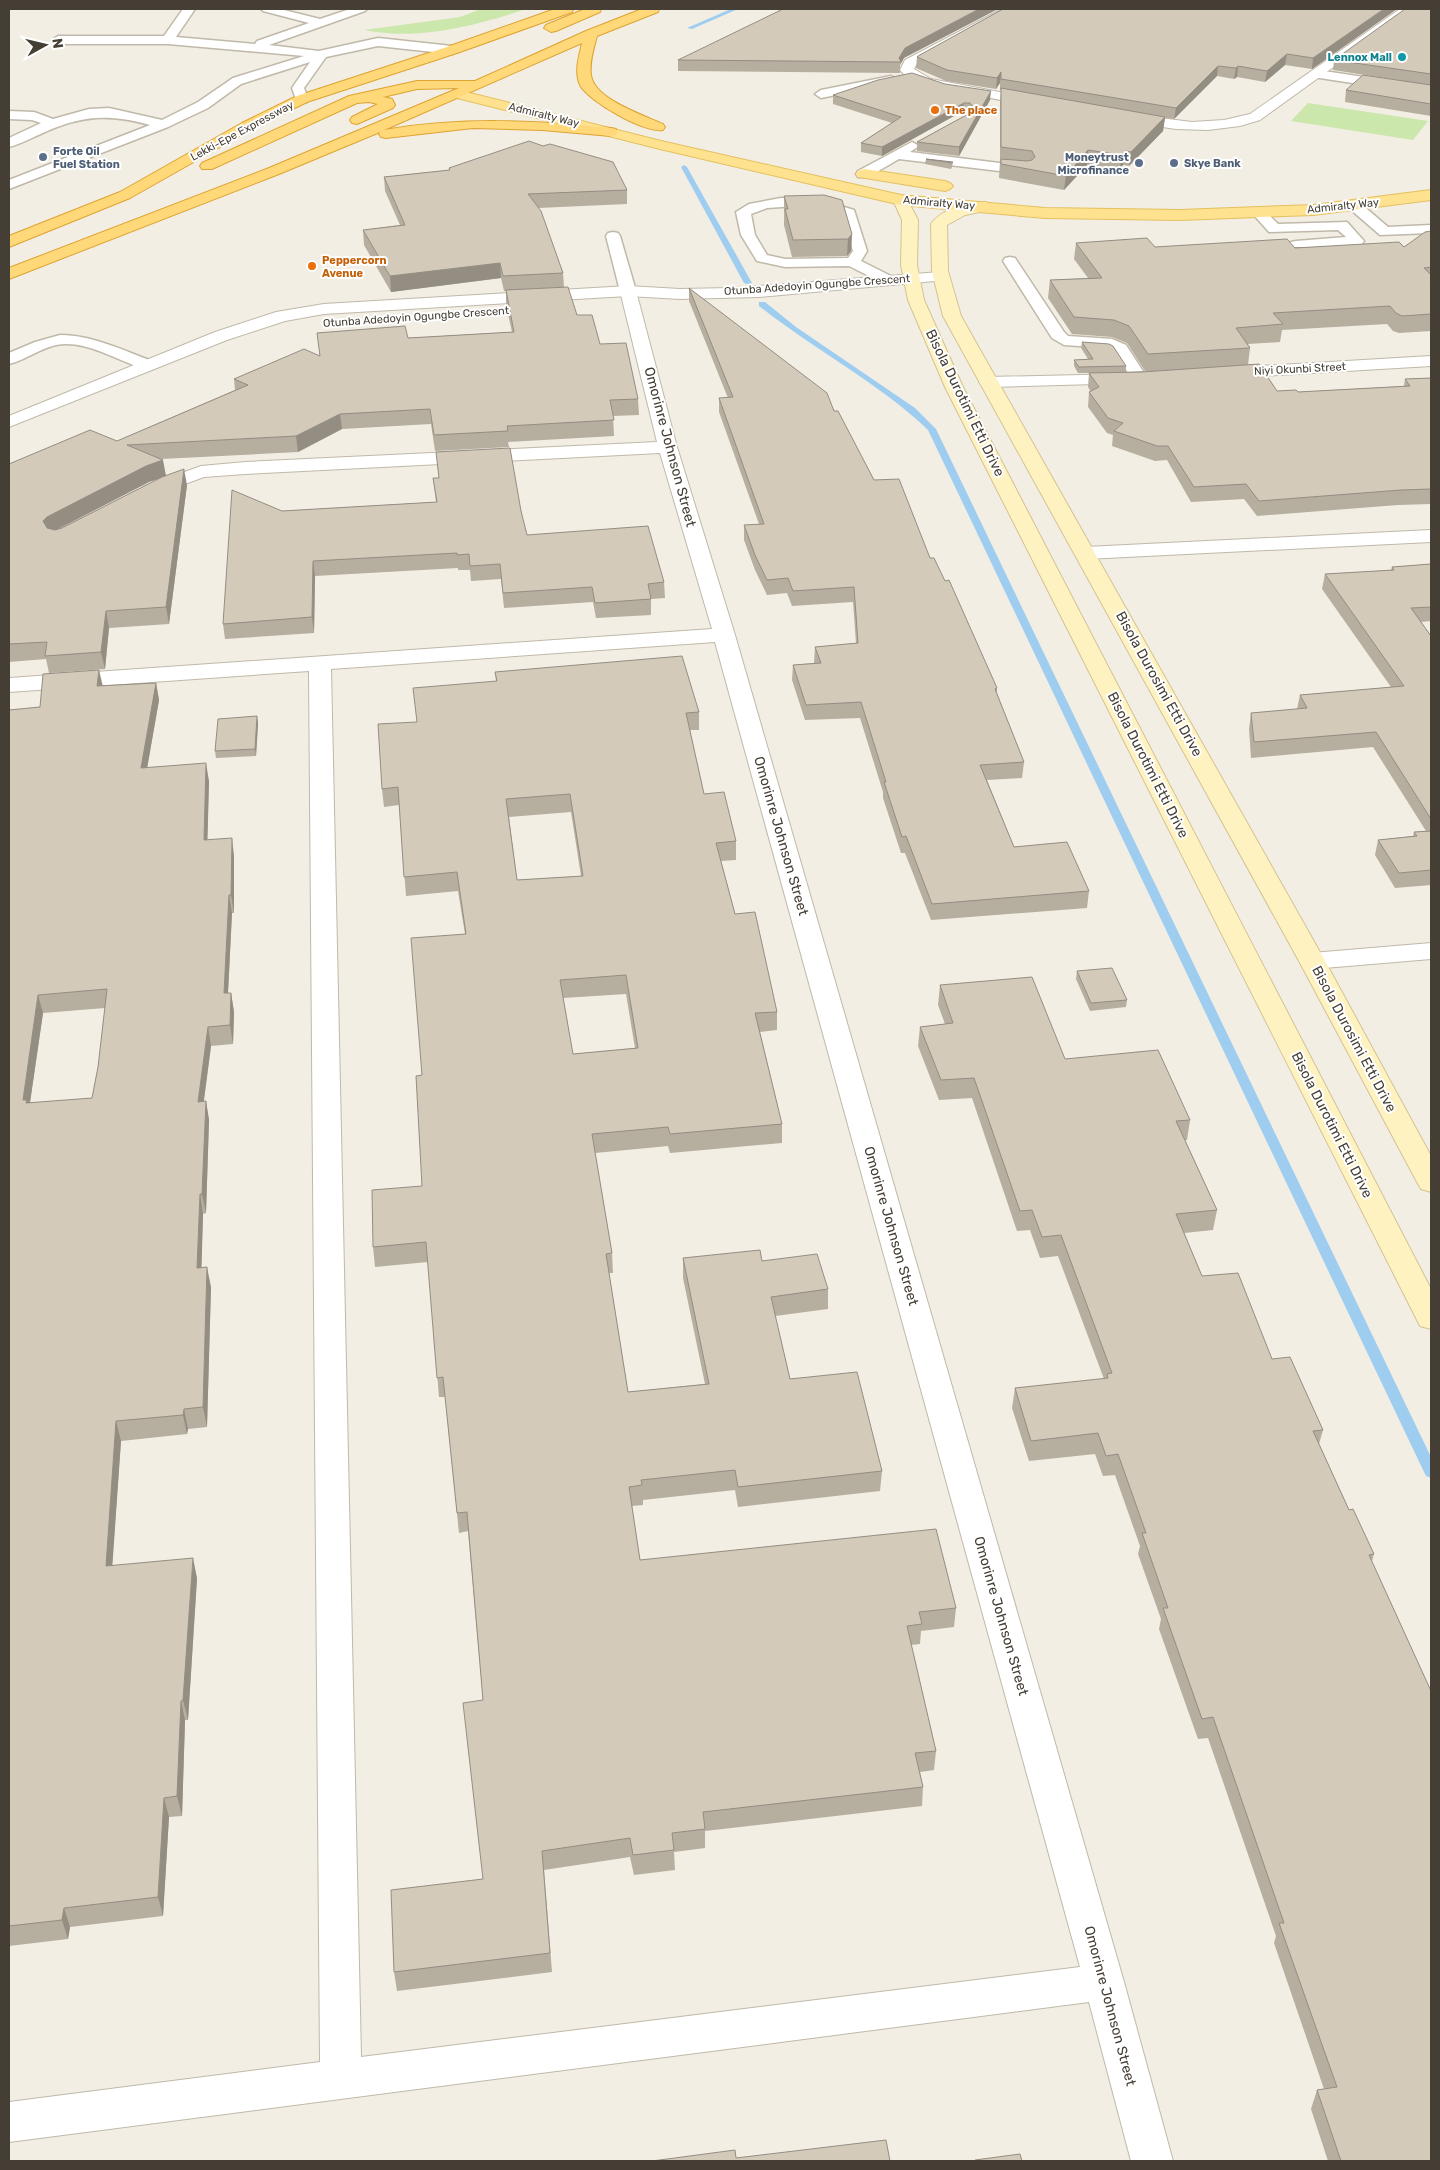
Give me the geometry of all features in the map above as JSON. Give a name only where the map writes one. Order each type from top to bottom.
[{"type":"highway","name":"Lekki-Epe Expressway","points":[[9,242],[125,195],[247,126],[302,100],[567,9]]},
{"type":"highway","points":[[513,42],[595,9]]},
{"type":"highway","points":[[9,274],[198,201],[352,138],[458,89],[481,84],[591,34],[653,9]]},
{"type":"highway","points":[[591,34],[584,77],[591,91],[606,103],[658,127]]},
{"type":"highway","points":[[458,89],[468,69]]},
{"type":"highway","points":[[125,195],[198,170],[354,99],[417,85],[458,89]]},
{"type":"highway","points":[[76,248],[388,105],[387,102],[380,99],[354,99]]},
{"type":"highway","points":[[352,138],[472,124],[546,125],[611,132]]},
{"type":"main road","name":"Admiralty Way","points":[[481,84],[501,88]]},
{"type":"main road","name":"Admiralty Way","points":[[458,89],[660,145],[901,200],[1045,213],[1117,215],[1259,213],[1356,206],[1431,195]]},
{"type":"main road","name":"Admiralty Way","points":[[592,111],[677,131],[660,145]]},
{"type":"main road","name":"Admiralty Way","points":[[846,170],[962,188]]},
{"type":"main road","name":"Admiralty Way","points":[[1067,198],[1186,201],[1294,196]]},
{"type":"main road","name":"Bisola Durotimi Etti Drive","points":[[901,200],[910,220],[909,265],[916,300],[954,387],[1431,1318]]},
{"type":"main road","name":"Bisola Durosimi Etti Drive","points":[[984,207],[948,215],[939,224],[940,277],[952,316],[1086,553],[1312,961],[1431,1182]]},
{"type":"street","points":[[1011,9],[910,62],[908,70],[913,76],[945,87],[1053,106]]},
{"type":"street","points":[[1112,116],[1171,126],[1196,127],[1242,122],[1263,112],[1408,9]]},
{"type":"street","name":"Otunba Adedoyin Ogungbe Crescent","points":[[9,422],[254,325],[282,316],[324,309],[811,288],[886,279],[940,277]]},
{"type":"street","name":"Otunba Adedoyin Ogungbe Crescent","points":[[91,407],[219,352],[262,336],[299,326],[337,320],[630,297]]},
{"type":"street","name":"Omorinre Johnson Street","points":[[630,297],[668,447],[724,635],[1104,1982],[1152,2161]]},
{"type":"street","name":"Niyi Okunbi Street","points":[[1208,375],[1431,361]]},
{"type":"street","points":[[988,382],[1159,378]]},
{"type":"street","points":[[132,501],[157,488],[201,472],[219,470],[668,447]]},
{"type":"street","points":[[1086,553],[1431,536]]},
{"type":"street","points":[[9,685],[724,635]]},
{"type":"street","points":[[320,662],[341,2079]]},
{"type":"street","points":[[1312,961],[1431,951]]},
{"type":"street","points":[[9,2122],[1104,1982]]},
{"type":"lane","points":[[168,40],[189,9]]},
{"type":"lane","points":[[267,9],[321,23]]},
{"type":"lane","points":[[254,46],[361,9]]},
{"type":"lane","points":[[58,40],[168,40],[254,46],[322,54]]},
{"type":"lane","points":[[9,184],[163,124],[203,105],[237,81],[322,54],[378,42],[452,50]]},
{"type":"lane","points":[[302,100],[298,88],[322,54]]},
{"type":"lane","points":[[1317,74],[1431,91]]},
{"type":"lane","points":[[821,94],[913,76]]},
{"type":"lane","points":[[9,143],[78,115],[102,112],[130,115],[163,124]]},
{"type":"lane","points":[[9,115],[34,116],[54,124]]},
{"type":"lane","points":[[863,174],[923,140]]},
{"type":"lane","points":[[898,155],[1025,170]]},
{"type":"lane","points":[[852,262],[860,252],[849,213],[838,208],[816,203],[761,204],[743,212],[748,235],[762,258],[785,263],[852,262],[886,279]]},
{"type":"lane","points":[[1356,206],[1385,232]]},
{"type":"lane","points":[[1259,213],[1274,229],[1342,225],[1357,241],[1296,245]]},
{"type":"lane","points":[[1405,214],[1427,229]]},
{"type":"lane","points":[[1351,235],[1427,229]]},
{"type":"lane","points":[[613,236],[630,297]]},
{"type":"lane","points":[[1010,261],[1058,335],[1069,341],[1112,344],[1120,348],[1140,379]]},
{"type":"lane","points":[[9,359],[48,342],[61,339],[76,340],[149,365]]},
{"type":"green space","points":[[481,9],[526,9],[466,26],[425,33],[404,34],[364,30],[460,17]]},
{"type":"green space","points":[[1308,103],[1428,121],[1413,140],[1291,121]]},
{"type":"building","points":[[783,9],[979,9],[905,48],[899,58],[901,62],[678,60]]},
{"type":"building","points":[[1003,9],[1384,9],[1313,58],[1287,54],[1267,71],[1238,66],[1236,68],[1218,66],[1176,108],[1001,79],[1001,72],[997,78],[947,70],[917,57]]},
{"type":"building","points":[[1405,9],[1431,9],[1431,74],[1334,60]]},
{"type":"building","points":[[912,73],[945,84],[991,91],[959,147],[917,142],[970,113],[973,107],[970,103],[964,103],[882,147],[861,143],[901,117],[833,95],[878,80]]},
{"type":"building","points":[[1363,75],[1431,85],[1431,104],[1346,90]]},
{"type":"building","points":[[1001,88],[1165,117],[1131,152],[1125,151],[1121,155],[1088,150],[1066,176],[1001,164],[1001,159],[1027,161],[1035,157],[1032,151],[1001,147]]},
{"type":"building","points":[[529,141],[543,146],[550,144],[613,162],[627,190],[528,194],[541,211],[563,273],[503,276],[500,263],[390,276],[363,230],[405,225],[384,177],[450,170],[449,168]]},
{"type":"building","points":[[824,195],[842,200],[852,234],[848,239],[793,240],[785,209],[788,209],[784,196]]},
{"type":"building","points":[[1431,231],[1431,267],[1424,268],[1431,275],[1431,314],[1402,316],[1396,313],[1390,306],[1273,313],[1283,324],[1236,328],[1250,348],[1148,354],[1129,326],[1114,320],[1074,317],[1050,280],[1102,278],[1076,243],[1147,238],[1155,247],[1287,239],[1295,248],[1399,242],[1404,247],[1425,232]]},
{"type":"building","points":[[568,287],[577,315],[592,315],[600,344],[626,343],[638,399],[610,400],[614,420],[507,426],[508,431],[434,435],[430,409],[340,414],[296,436],[127,445],[163,460],[146,466],[47,517],[43,521],[47,528],[55,530],[62,528],[162,477],[184,469],[166,607],[106,611],[101,652],[45,656],[47,642],[9,644],[9,464],[90,430],[117,441],[248,385],[234,379],[304,349],[320,356],[317,333],[405,326],[408,338],[514,332],[506,290]]},
{"type":"building","points":[[689,288],[827,393],[834,411],[838,411],[874,480],[899,479],[930,558],[934,558],[945,581],[949,580],[997,688],[995,689],[1024,762],[980,765],[1014,847],[1067,842],[1089,891],[932,904],[906,836],[902,837],[861,702],[806,705],[793,665],[821,663],[815,647],[858,643],[854,587],[793,591],[788,578],[767,580],[744,525],[764,524],[719,398],[733,397]]},
{"type":"building","points":[[1082,342],[1113,346],[1126,366],[1079,367],[1074,360],[1093,359]]},
{"type":"building","points":[[1259,364],[1277,391],[1296,390],[1298,392],[1410,386],[1405,379],[1431,378],[1431,489],[1259,501],[1246,484],[1194,487],[1168,446],[1157,446],[1114,431],[1123,423],[1108,418],[1089,392],[1099,387],[1089,373],[1142,372]]},
{"type":"building","points":[[510,448],[527,535],[648,526],[664,582],[648,584],[651,599],[595,603],[592,587],[503,593],[500,564],[470,566],[469,554],[457,555],[457,553],[313,561],[312,617],[223,624],[232,490],[282,511],[437,502],[433,478],[439,478],[436,452]]},
{"type":"building","points":[[1431,564],[1431,607],[1411,608],[1431,636],[1431,819],[1376,732],[1254,742],[1251,713],[1307,708],[1300,695],[1404,686],[1325,574],[1394,570],[1392,567]]},
{"type":"building","points":[[682,656],[699,712],[686,713],[704,794],[724,792],[736,841],[716,843],[735,914],[755,912],[777,1012],[755,1013],[782,1124],[670,1134],[668,1127],[592,1134],[612,1253],[606,1254],[628,1392],[709,1384],[683,1258],[760,1250],[762,1261],[817,1254],[828,1289],[771,1297],[790,1379],[857,1372],[882,1471],[738,1487],[735,1470],[641,1480],[642,1485],[629,1487],[640,1560],[936,1529],[956,1608],[919,1612],[922,1624],[907,1626],[936,1751],[915,1753],[923,1787],[703,1812],[705,1829],[672,1833],[674,1850],[633,1855],[630,1838],[542,1851],[550,1953],[394,1972],[391,1890],[483,1879],[463,1703],[483,1700],[467,1512],[457,1513],[443,1377],[437,1378],[426,1242],[373,1247],[372,1190],[422,1186],[416,1076],[422,1075],[411,938],[466,934],[457,872],[404,877],[398,787],[382,789],[378,724],[417,722],[413,688],[497,681],[495,672]],"holes":[[[570,794],[583,876],[517,880],[506,799]],[[626,975],[638,1048],[573,1054],[560,980]]]},
{"type":"building","points":[[99,670],[97,686],[156,683],[141,768],[206,763],[204,840],[232,838],[231,895],[229,895],[224,993],[231,993],[230,1025],[208,1027],[198,1102],[206,1101],[197,1268],[207,1267],[203,1407],[184,1409],[183,1415],[116,1421],[106,1566],[193,1558],[183,1700],[181,1701],[177,1796],[164,1798],[158,1897],[64,1908],[62,1920],[9,1926],[9,710],[40,707],[43,674]],"holes":[[[107,989],[98,1067],[92,1098],[26,1103],[27,1100],[23,1100],[38,995]]]},
{"type":"building","points":[[257,716],[255,749],[215,751],[218,719]]},
{"type":"building","points":[[1431,831],[1431,870],[1399,873],[1378,840],[1417,836],[1414,832]]},
{"type":"building","points":[[1112,968],[1127,1000],[1091,1003],[1077,971]]},
{"type":"building","points":[[1032,977],[1065,1059],[1158,1050],[1190,1120],[1176,1121],[1217,1210],[1176,1214],[1202,1276],[1238,1273],[1272,1359],[1290,1357],[1323,1430],[1313,1431],[1349,1510],[1353,1509],[1374,1554],[1369,1555],[1431,1691],[1431,2161],[1341,2161],[1317,2090],[1337,2087],[1279,1923],[1284,1923],[1213,1717],[1202,1719],[1163,1608],[1168,1608],[1142,1533],[1146,1533],[1118,1454],[1106,1456],[1098,1433],[1031,1441],[1015,1388],[1108,1378],[1107,1374],[1112,1373],[1061,1235],[1042,1237],[1032,1210],[1020,1211],[974,1078],[941,1080],[920,1027],[953,1023],[940,985]]},
{"type":"building","points":[[886,2140],[890,2161],[652,2161],[735,2150],[736,2158]]},
{"type":"building","points":[[1020,2154],[1022,2161],[975,2161],[975,2160]]},
{"type":"waterway","points":[[690,28],[735,9]]},
{"type":"waterway","points":[[684,167],[748,283]]},
{"type":"waterway","points":[[762,304],[793,329],[912,410],[932,429],[1431,1472]]},
{"type":"place","name":"Lennox Mall","points":[[1402,57]]},
{"type":"place","name":"The place","points":[[935,110]]},
{"type":"place","name":"Forte Oil Fuel Station","points":[[43,157]]},
{"type":"place","name":"Moneytrust Microfinance","points":[[1139,163]]},
{"type":"place","name":"Skye Bank","points":[[1174,163]]},
{"type":"place","name":"Peppercorn Avenue","points":[[312,266]]}]
